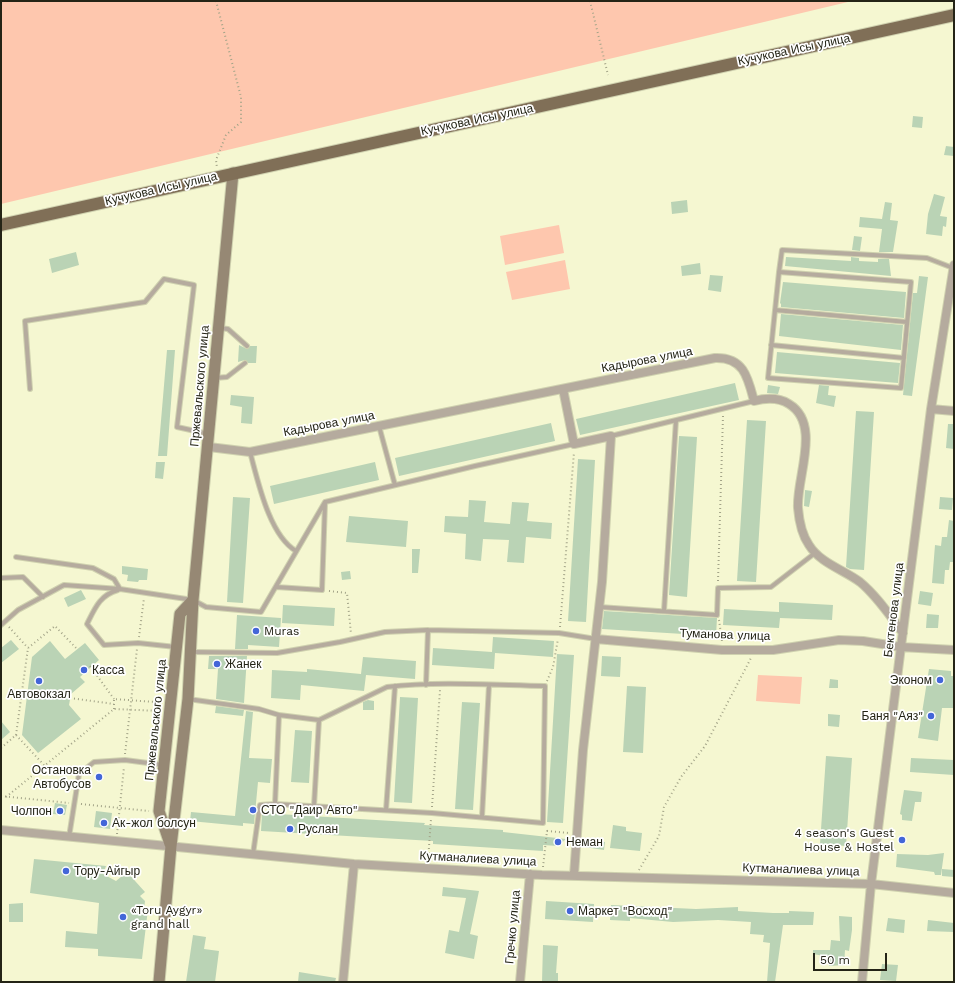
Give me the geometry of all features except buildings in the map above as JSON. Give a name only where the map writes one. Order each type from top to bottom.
[{"type":"main road","name":"Кучукова Исы улица","points":[[1,225],[954,15]]},
{"type":"main road","name":"Пржевальского улица","points":[[159,982],[171,846],[188,699],[193,600],[209,446],[213,378],[233,173]]},
{"type":"main road","name":"Пржевальского улица","points":[[171,846],[159,811],[180,614],[193,600]]},
{"type":"street","name":"Бектенова улица","points":[[862,982],[871,884],[931,409],[953,267]]},
{"type":"street","name":"Кадырова улица","points":[[209,446],[250,452],[723,358],[736,363],[747,373],[754,401]]},
{"type":"street","points":[[563,389],[574,444],[611,436],[599,607],[583,750],[574,875]]},
{"type":"street","points":[[754,401],[767,397],[787,402],[798,412],[804,424],[806,442],[798,506],[804,534],[815,553],[859,582],[872,593],[903,634]]},
{"type":"street","points":[[931,409],[954,411]]},
{"type":"street","name":"Туманова улица","points":[[596,638],[722,650],[773,650],[839,640],[863,641],[901,647],[954,650]]},
{"type":"street","name":"Кутманалиева улица","points":[[1,830],[354,864],[542,875],[871,884],[954,893]]},
{"type":"street","points":[[343,982],[354,864]]},
{"type":"street","name":"Гречко улица","points":[[520,982],[530,874]]},
{"type":"lane","points":[[779,272],[911,282],[901,388],[768,378],[771,344],[779,272],[782,250],[927,258],[953,267]]},
{"type":"lane","points":[[30,389],[25,321],[145,302],[164,279],[194,286],[177,427],[209,434]]},
{"type":"lane","points":[[775,310],[907,322]]},
{"type":"lane","points":[[218,328],[228,329],[247,346]]},
{"type":"lane","points":[[771,344],[904,358]]},
{"type":"lane","points":[[213,378],[227,377],[245,362]]},
{"type":"lane","points":[[611,436],[754,401]]},
{"type":"lane","points":[[664,612],[676,420]]},
{"type":"lane","points":[[379,426],[395,485]]},
{"type":"lane","points":[[3,624],[18,610],[64,585],[120,589],[193,600],[206,607],[260,612],[276,587],[324,502],[574,444]]},
{"type":"lane","points":[[250,452],[267,512],[288,546],[296,551]]},
{"type":"lane","points":[[276,587],[322,590],[324,502]]},
{"type":"lane","points":[[599,607],[717,615],[718,588],[771,587],[815,553]]},
{"type":"lane","points":[[16,556],[93,568],[114,579],[120,589]]},
{"type":"lane","points":[[1,578],[23,577],[43,597]]},
{"type":"lane","points":[[120,589],[109,592],[102,598],[87,624],[104,645],[138,643],[177,647]]},
{"type":"lane","points":[[426,685],[428,630]]},
{"type":"lane","points":[[191,652],[277,653],[352,640],[385,632],[428,630],[559,633],[596,638]]},
{"type":"lane","points":[[188,699],[259,709],[279,715],[319,720],[388,687],[426,685],[545,686],[543,823],[386,810],[275,804],[260,805],[253,854]]},
{"type":"lane","points":[[482,817],[489,685]]},
{"type":"lane","points":[[386,810],[395,686]]},
{"type":"lane","points":[[275,804],[279,715]]},
{"type":"lane","points":[[314,806],[319,720]]},
{"type":"lane","points":[[69,836],[79,774],[94,762],[125,760],[164,765]]},
{"type":"path","points":[[216,1],[241,97],[241,122],[226,135],[216,160],[217,177]]},
{"type":"path","points":[[590,1],[608,75]]},
{"type":"path","points":[[718,588],[723,409]]},
{"type":"path","points":[[545,686],[553,667],[559,633],[574,444]]},
{"type":"path","points":[[322,590],[347,593],[352,640]]},
{"type":"path","points":[[138,643],[145,593]]},
{"type":"path","points":[[717,615],[720,625],[722,650]]},
{"type":"path","points":[[3,624],[28,648]]},
{"type":"path","points":[[1,748],[16,735],[28,648],[55,626],[78,649]]},
{"type":"path","points":[[635,877],[659,836],[664,807],[681,777],[705,746],[729,704],[755,650]]},
{"type":"path","points":[[116,841],[137,653]]},
{"type":"path","points":[[90,666],[114,699],[114,709]]},
{"type":"path","points":[[428,868],[441,685]]},
{"type":"path","points":[[70,698],[114,704]]},
{"type":"path","points":[[114,699],[155,702]]},
{"type":"path","points":[[6,797],[114,709],[155,710]]},
{"type":"path","points":[[16,735],[44,765]]},
{"type":"path","points":[[542,875],[547,831],[577,834]]},
{"type":"shaded area","points":[[1,1],[852,1],[1,204]]},
{"type":"shaded area","points":[[559,225],[564,253],[505,265],[500,236]]},
{"type":"shaded area","points":[[565,260],[570,289],[512,300],[506,272]]},
{"type":"shaded area","points":[[758,675],[802,677],[800,704],[756,701]]},
{"type":"place","name":"Muras","points":[[256,631]]},
{"type":"place","name":"Жанек","points":[[217,664]]},
{"type":"place","name":"Касса","points":[[84,670]]},
{"type":"place","name":"Эконом","points":[[940,680]]},
{"type":"place","name":"Автовокзал","points":[[39,681]]},
{"type":"place","name":"Баня \"Аяз\"","points":[[931,716]]},
{"type":"place","name":"Остановка Автобусов","points":[[99,777]]},
{"type":"place","name":"СТО \"Даир Авто\"","points":[[253,810]]},
{"type":"place","name":"Чолпон","points":[[60,811]]},
{"type":"place","name":"Ак-жол болсун","points":[[104,823]]},
{"type":"place","name":"Руслан","points":[[290,829]]},
{"type":"place","name":"4 season's Guest House & Hostel","points":[[902,840]]},
{"type":"place","name":"Неман","points":[[558,842]]},
{"type":"place","name":"Тору-Айгыр","points":[[66,871]]},
{"type":"place","name":"Маркет \"Восход\"","points":[[570,911]]},
{"type":"place","name":"«Toru Aygyr» grand hall","points":[[123,917]]}]
